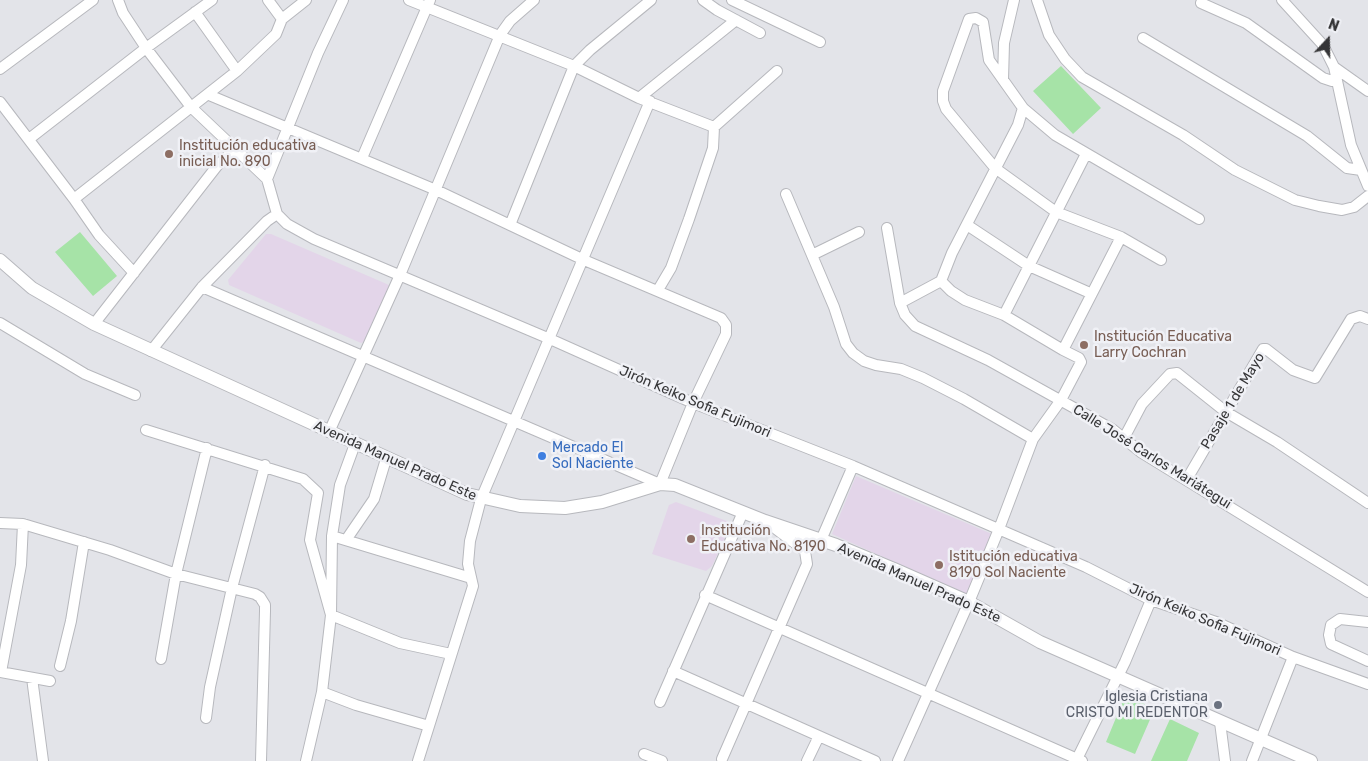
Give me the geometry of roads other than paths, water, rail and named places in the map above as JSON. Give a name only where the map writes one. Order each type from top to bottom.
[{"type":"street","points":[[0,70],[93,0]]},
{"type":"street","points":[[118,0],[146,48],[191,107],[267,179],[277,214],[202,287],[151,351]]},
{"type":"street","points":[[29,139],[146,48],[212,0]]},
{"type":"street","points":[[268,0],[282,19]]},
{"type":"street","points":[[74,198],[209,95],[276,34],[282,19],[306,0]]},
{"type":"street","points":[[267,179],[287,128],[343,0]]},
{"type":"street","points":[[409,0],[428,4],[574,66],[639,98],[714,127]]},
{"type":"street","points":[[330,432],[400,275],[500,35],[510,21],[534,0]]},
{"type":"street","points":[[510,225],[574,66],[590,50],[651,0]]},
{"type":"street","points":[[703,0],[760,34]]},
{"type":"street","points":[[732,0],[820,42]]},
{"type":"street","points":[[1003,80],[1004,43],[1014,0]]},
{"type":"street","points":[[1037,0],[1049,35],[1065,59],[1082,77],[1183,135],[1235,170],[1295,200],[1319,206],[1342,210],[1354,207],[1368,196]]},
{"type":"street","points":[[1282,0],[1323,45],[1334,67],[1351,145],[1368,186]]},
{"type":"street","points":[[1201,3],[1246,23],[1323,78],[1332,82],[1337,81]]},
{"type":"street","points":[[362,158],[428,4]]},
{"type":"street","points":[[195,12],[237,71]]},
{"type":"street","points":[[1161,260],[1120,237],[1056,212],[994,168],[946,109],[943,101],[943,91],[969,19],[976,18],[983,22],[989,60],[1023,108],[1055,135],[1200,219]]},
{"type":"street","points":[[639,98],[736,20]]},
{"type":"street","points":[[1143,38],[1306,136],[1347,168],[1361,170]]},
{"type":"street","points":[[1334,67],[1368,91]]},
{"type":"street","points":[[658,290],[671,268],[689,219],[713,148],[714,127],[777,71]]},
{"type":"street","points":[[202,287],[660,484],[692,403],[726,334],[726,325],[720,318],[584,260],[436,190],[209,95]]},
{"type":"street","points":[[418,761],[473,586],[468,564],[470,541],[482,499],[650,101]]},
{"type":"street","points":[[0,102],[113,252],[134,273]]},
{"type":"street","points":[[900,303],[942,281],[952,253],[994,168],[1018,125],[1023,108]]},
{"type":"street","points":[[94,324],[217,166],[235,149]]},
{"type":"street","points":[[1004,315],[1086,154]]},
{"type":"street","points":[[786,194],[834,307],[846,344],[854,353],[864,361],[901,368],[923,378],[964,398],[1033,439]]},
{"type":"street","name":"Jirón Keiko Sofia Fujimori","points":[[277,214],[287,224],[314,239],[550,339],[692,403],[853,466],[1086,567],[1151,600],[1216,622],[1293,656],[1368,684]]},
{"type":"street","points":[[967,225],[1029,266],[1090,293]]},
{"type":"street","name":"Calle José Carlos Mariátegui","points":[[886,228],[900,303],[906,315],[915,326],[988,360],[1061,400],[1124,438],[1142,453],[1368,592]]},
{"type":"street","points":[[812,254],[859,232]]},
{"type":"street","points":[[1063,350],[1090,293],[1120,237]]},
{"type":"street","name":"Avenida Manuel Prado Este","points":[[0,260],[32,288],[94,324],[428,478],[482,499],[520,506],[565,508],[602,502],[660,484],[675,485],[765,521],[821,540],[969,602],[1040,642],[1311,761]]},
{"type":"street","points":[[898,761],[969,602],[1033,439],[1061,400],[1081,360],[1004,315],[965,300],[951,291],[942,281]]},
{"type":"street","name":"Pasaje 1 de Mayo","points":[[1187,479],[1262,349],[1266,349],[1293,370],[1315,378],[1351,319],[1360,316],[1368,319]]},
{"type":"street","points":[[0,323],[85,374],[136,395]]},
{"type":"street","points":[[1124,438],[1142,404],[1170,374],[1177,373],[1226,412],[1277,442],[1368,503]]},
{"type":"street","points":[[146,430],[265,465],[304,479],[318,493],[310,540],[331,616]]},
{"type":"street","points":[[306,761],[322,692],[331,616],[332,536],[340,485],[355,444]]},
{"type":"street","points":[[161,659],[176,574],[207,448]]},
{"type":"street","points":[[346,540],[374,500],[386,459]]},
{"type":"street","points":[[206,718],[210,687],[232,588],[265,465]]},
{"type":"street","points":[[821,540],[853,466]]},
{"type":"street","points":[[660,702],[742,512]]},
{"type":"street","points":[[0,523],[3,521],[23,524],[84,542],[176,574],[255,594],[265,605],[261,761]]},
{"type":"street","points":[[722,759],[807,564],[805,551],[765,521]]},
{"type":"street","points":[[23,524],[21,565],[0,672],[50,681]]},
{"type":"street","points":[[332,536],[471,578]]},
{"type":"street","points":[[60,666],[71,622],[84,542]]},
{"type":"street","points":[[705,595],[1078,760],[1118,677],[1151,600]]},
{"type":"street","points":[[331,616],[400,643],[451,654]]},
{"type":"street","points":[[1368,622],[1340,619],[1331,625],[1329,635],[1331,644],[1368,661]]},
{"type":"street","points":[[1252,761],[1293,656]]},
{"type":"street","points":[[673,671],[875,761]]},
{"type":"street","points":[[32,678],[43,761]]},
{"type":"street","points":[[322,692],[356,705],[429,726]]},
{"type":"street","points":[[1220,722],[1225,761]]},
{"type":"street","points":[[807,761],[818,736]]},
{"type":"street","points":[[644,754],[662,761]]},
{"type":"place","name":"Institución educativa inicial No. 890","points":[[169,154]]},
{"type":"place","name":"Institución Educativa Larry Cochran","points":[[1084,345]]},
{"type":"place","name":"Mercado El Sol Naciente","points":[[542,456]]},
{"type":"place","name":"Institución Educativa No. 8190","points":[[691,539]]},
{"type":"place","name":"Istitución educativa 8190 Sol Naciente","points":[[939,565]]},
{"type":"place","name":"Iglesia Cristiana CRISTO MI REDENTOR","points":[[1218,705]]}]
